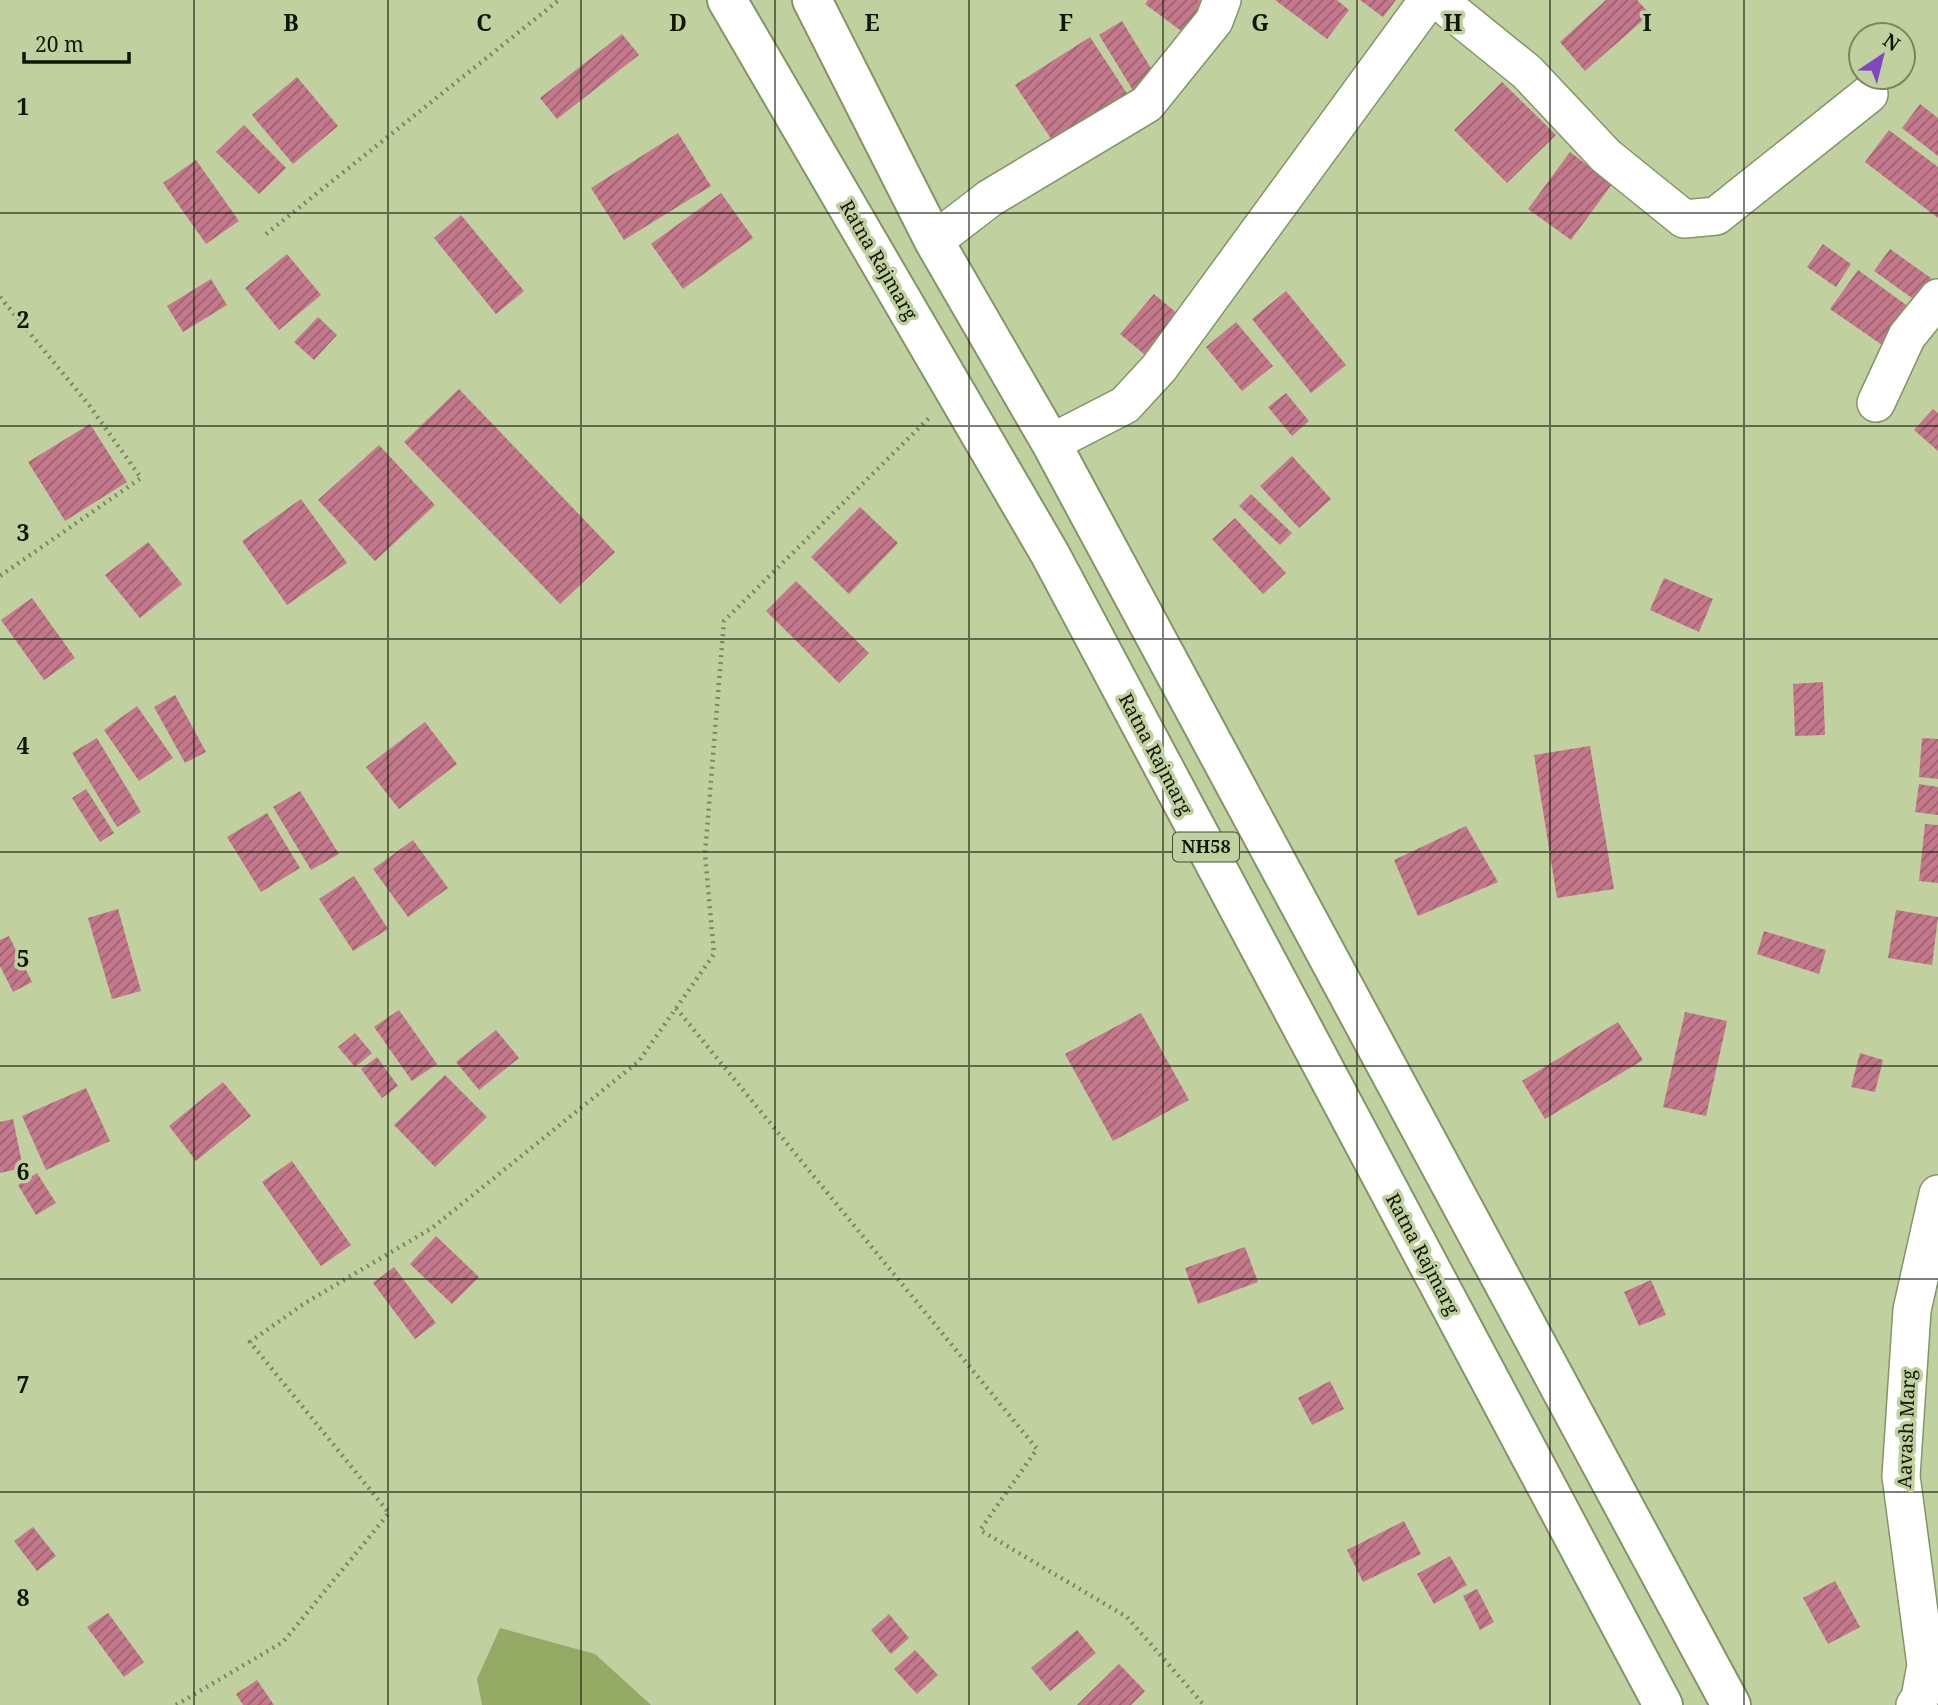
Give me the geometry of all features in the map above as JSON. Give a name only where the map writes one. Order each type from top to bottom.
[{"type":"main road","name":"Ratna Rajmarg","points":[[727,0],[1050,554],[1663,1705]]},
{"type":"main road","name":"NH58","points":[[812,0],[934,241],[1051,443],[1731,1705]]},
{"type":"street","points":[[934,241],[990,198],[1147,104],[1214,21],[1222,0]]},
{"type":"street","points":[[1051,443],[1125,405],[1158,369],[1428,0]]},
{"type":"street","points":[[1438,0],[1527,72],[1606,156],[1684,219],[1716,216],[1869,94]]},
{"type":"street","points":[[1876,402],[1906,336],[1938,298]]},
{"type":"street","name":"Aavash Marg","points":[[1915,1705],[1920,1698],[1926,1665],[1901,1476],[1912,1310],[1938,1194]]},
{"type":"path","points":[[267,233],[559,0]]},
{"type":"path","points":[[0,297],[89,405],[141,478],[0,576]]},
{"type":"path","points":[[176,1705],[283,1642],[389,1513],[250,1342],[305,1303],[432,1228],[639,1061],[714,954],[705,854],[724,621],[956,392]]},
{"type":"path","points":[[676,1008],[1037,1449],[981,1530],[1127,1617],[1204,1705]]},
{"type":"shaded area","points":[[500,1628],[595,1654],[651,1705],[482,1705],[477,1679]]},
{"type":"building","points":[[1148,0],[1199,0],[1213,10],[1192,39],[1145,4]]},
{"type":"building","points":[[1275,0],[1337,0],[1349,10],[1327,39]]},
{"type":"building","points":[[1360,0],[1396,0],[1383,17]]},
{"type":"building","points":[[1606,0],[1637,0],[1650,14],[1585,71],[1560,42]]},
{"type":"building","points":[[1122,21],[1157,78],[1134,92],[1099,35]]},
{"type":"building","points":[[622,34],[639,55],[557,119],[540,98]]},
{"type":"building","points":[[1090,37],[1128,95],[1054,143],[1015,85]]},
{"type":"building","points":[[297,77],[338,126],[293,164],[252,115]]},
{"type":"building","points":[[1502,82],[1556,135],[1507,183],[1454,130]]},
{"type":"building","points":[[1920,104],[1938,118],[1938,156],[1902,128]]},
{"type":"building","points":[[244,125],[286,168],[259,194],[216,152]]},
{"type":"building","points":[[1889,130],[1938,167],[1938,218],[1865,162]]},
{"type":"building","points":[[678,133],[711,186],[624,240],[591,188]]},
{"type":"building","points":[[1570,152],[1612,184],[1571,240],[1528,209]]},
{"type":"building","points":[[196,160],[239,221],[206,244],[163,183]]},
{"type":"building","points":[[721,193],[753,238],[683,289],[651,244]]},
{"type":"building","points":[[461,215],[524,291],[496,314],[434,238]]},
{"type":"building","points":[[1823,244],[1851,264],[1836,287],[1807,267]]},
{"type":"building","points":[[1890,249],[1935,281],[1919,303],[1874,271]]},
{"type":"building","points":[[287,254],[321,295],[279,330],[245,288]]},
{"type":"building","points":[[1858,270],[1909,307],[1882,345],[1830,309]]},
{"type":"building","points":[[211,279],[227,305],[183,332],[167,306]]},
{"type":"building","points":[[1286,291],[1346,365],[1311,393],[1252,319]]},
{"type":"building","points":[[1154,294],[1185,320],[1151,360],[1120,334]]},
{"type":"building","points":[[318,317],[337,335],[314,360],[294,342]]},
{"type":"building","points":[[1236,322],[1273,366],[1242,391],[1206,347]]},
{"type":"building","points":[[459,389],[615,552],[560,604],[404,442]]},
{"type":"building","points":[[1286,393],[1309,421],[1292,436],[1268,407]]},
{"type":"building","points":[[1933,409],[1938,413],[1938,451],[1914,430]]},
{"type":"building","points":[[90,424],[127,482],[65,521],[28,462]]},
{"type":"building","points":[[379,445],[435,505],[375,561],[318,500]]},
{"type":"building","points":[[1292,456],[1331,499],[1299,528],[1260,486]]},
{"type":"building","points":[[1251,494],[1292,533],[1280,545],[1239,506]]},
{"type":"building","points":[[301,499],[347,563],[287,605],[242,541]]},
{"type":"building","points":[[860,507],[898,543],[849,594],[811,557]]},
{"type":"building","points":[[1235,518],[1286,573],[1263,594],[1212,539]]},
{"type":"building","points":[[148,542],[182,584],[140,618],[105,575]]},
{"type":"building","points":[[1664,578],[1713,599],[1699,632],[1650,610]]},
{"type":"building","points":[[796,581],[869,653],[839,683],[766,611]]},
{"type":"building","points":[[32,598],[75,658],[44,680],[1,620]]},
{"type":"building","points":[[1823,682],[1825,735],[1795,736],[1793,684]]},
{"type":"building","points":[[175,695],[206,752],[185,763],[154,707]]},
{"type":"building","points":[[137,706],[173,758],[139,781],[104,730]]},
{"type":"building","points":[[425,722],[457,764],[399,809],[366,767]]},
{"type":"building","points":[[97,738],[141,812],[117,827],[72,753]]},
{"type":"building","points":[[1922,738],[1938,739],[1938,779],[1919,777]]},
{"type":"building","points":[[1590,746],[1614,889],[1557,898],[1534,755]]},
{"type":"building","points":[[1919,784],[1938,787],[1938,815],[1915,812]]},
{"type":"building","points":[[86,789],[114,833],[100,842],[72,798]]},
{"type":"building","points":[[300,791],[339,854],[311,870],[273,807]]},
{"type":"building","points":[[267,813],[300,868],[261,892],[227,837]]},
{"type":"building","points":[[1925,824],[1938,825],[1938,883],[1919,881]]},
{"type":"building","points":[[1466,826],[1498,882],[1418,916],[1394,860]]},
{"type":"building","points":[[413,840],[448,888],[408,917],[373,869]]},
{"type":"building","points":[[354,876],[388,929],[353,951],[319,899]]},
{"type":"building","points":[[118,909],[141,991],[112,999],[88,918]]},
{"type":"building","points":[[1896,910],[1938,917],[1932,965],[1888,958]]},
{"type":"building","points":[[1764,931],[1826,950],[1819,974],[1757,954]]},
{"type":"building","points":[[9,936],[32,982],[13,992],[0,966],[0,940]]},
{"type":"building","points":[[399,1010],[437,1064],[412,1081],[374,1027]]},
{"type":"building","points":[[1685,1012],[1727,1021],[1706,1116],[1663,1107]]},
{"type":"building","points":[[1141,1013],[1189,1100],[1113,1141],[1065,1054]]},
{"type":"building","points":[[1618,1022],[1643,1060],[1545,1119],[1522,1081]]},
{"type":"building","points":[[496,1030],[519,1058],[479,1090],[456,1062]]},
{"type":"building","points":[[355,1033],[372,1053],[355,1067],[338,1047]]},
{"type":"building","points":[[1860,1053],[1883,1060],[1875,1092],[1851,1087]]},
{"type":"building","points":[[377,1057],[398,1086],[382,1098],[361,1069]]},
{"type":"building","points":[[445,1075],[487,1117],[435,1167],[394,1125]]},
{"type":"building","points":[[223,1082],[251,1116],[196,1161],[169,1126]]},
{"type":"building","points":[[86,1088],[110,1141],[46,1170],[22,1116]]},
{"type":"building","points":[[13,1119],[23,1168],[0,1173],[0,1122]]},
{"type":"building","points":[[292,1161],[351,1245],[321,1266],[262,1182]]},
{"type":"building","points":[[37,1173],[56,1203],[36,1215],[18,1185]]},
{"type":"building","points":[[436,1236],[479,1277],[452,1304],[410,1264]]},
{"type":"building","points":[[1245,1247],[1258,1282],[1198,1304],[1185,1268]]},
{"type":"building","points":[[394,1267],[436,1323],[415,1339],[373,1283]]},
{"type":"building","points":[[1651,1280],[1666,1315],[1639,1326],[1624,1292]]},
{"type":"building","points":[[1330,1381],[1344,1409],[1312,1425],[1298,1398]]},
{"type":"building","points":[[1404,1521],[1421,1554],[1363,1582],[1347,1550]]},
{"type":"building","points":[[33,1527],[56,1556],[37,1571],[14,1541]]},
{"type":"building","points":[[1450,1556],[1467,1585],[1434,1604],[1417,1574]]},
{"type":"building","points":[[1835,1581],[1860,1627],[1828,1644],[1803,1598]]},
{"type":"building","points":[[1477,1589],[1494,1622],[1480,1630],[1463,1596]]},
{"type":"building","points":[[108,1613],[144,1662],[124,1677],[87,1627]]},
{"type":"building","points":[[889,1614],[909,1638],[891,1654],[871,1630]]},
{"type":"building","points":[[1077,1630],[1096,1653],[1050,1691],[1031,1668]]},
{"type":"building","points":[[915,1650],[938,1675],[917,1694],[894,1669]]},
{"type":"building","points":[[1119,1664],[1145,1691],[1131,1705],[1077,1705]]},
{"type":"building","points":[[257,1680],[274,1705],[243,1705],[236,1694]]}]
